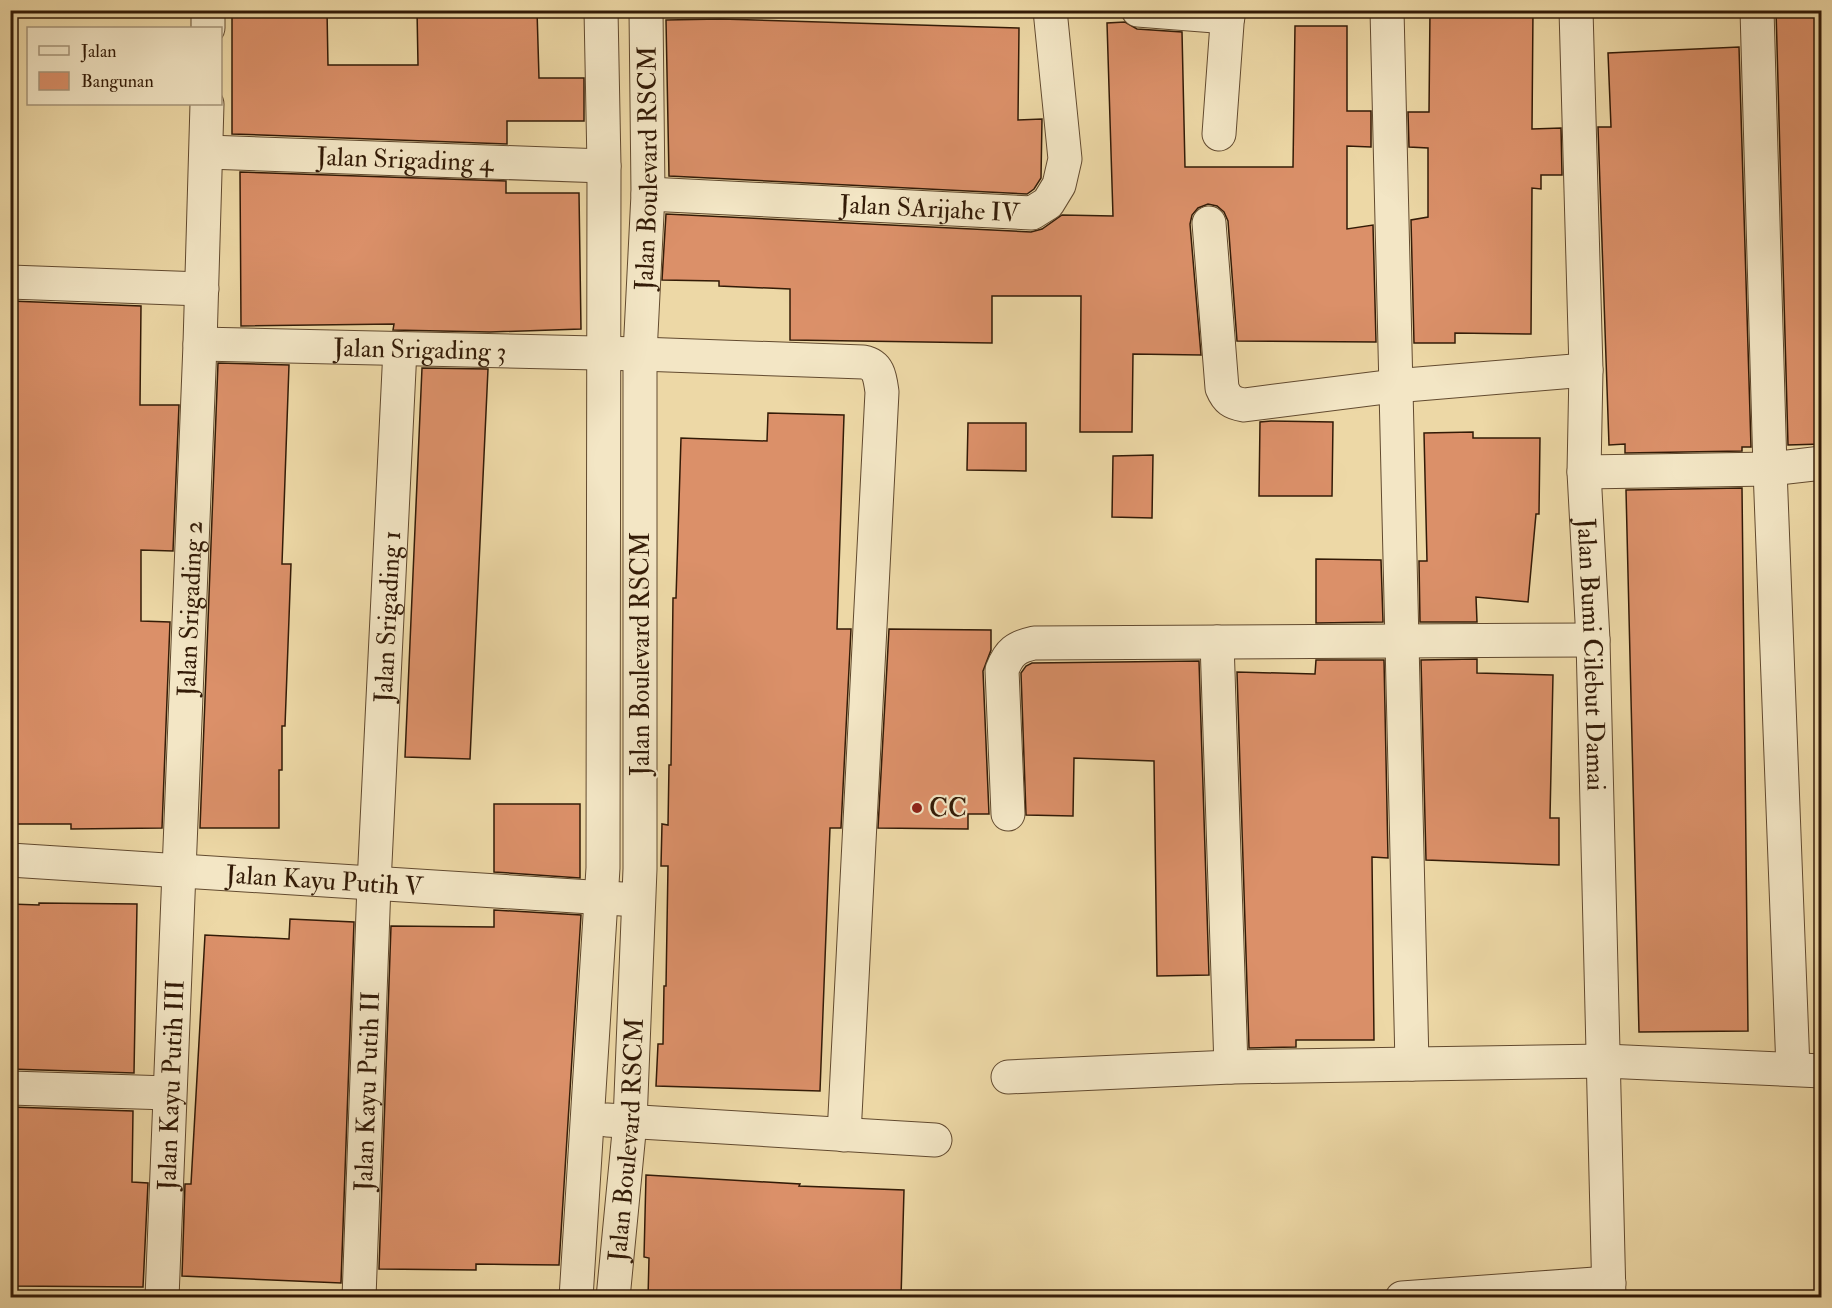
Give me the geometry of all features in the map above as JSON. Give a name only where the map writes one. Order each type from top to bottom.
[{"type":"street","points":[[208,10],[208,27]]},
{"type":"street","name":"Jalan Boulevard RSCM","points":[[576,1298],[602,897],[604,166],[601,10]]},
{"type":"street","name":"Jalan Boulevard RSCM","points":[[613,1298],[630,1122],[639,900],[640,354],[648,195],[646,10]]},
{"type":"street","name":"Jalan SArijahe IV","points":[[648,195],[1032,213],[1048,203],[1059,185],[1065,159],[1050,10]]},
{"type":"street","points":[[1138,10],[1228,14],[1219,134]]},
{"type":"street","points":[[1388,10],[1394,386],[1412,1064]]},
{"type":"street","name":"Jalan Bumi Cilebut Damai","points":[[1576,10],[1586,370],[1584,472],[1593,640],[1609,1290]]},
{"type":"street","points":[[1008,1077],[1231,1067],[1605,1061],[1808,1070],[1770,468],[1757,10]]},
{"type":"street","name":"Jalan Srigading 2","points":[[178,873],[200,345],[207,105]]},
{"type":"street","name":"Jalan Srigading 4","points":[[207,152],[604,166]]},
{"type":"street","points":[[1209,223],[1222,388],[1226,398],[1234,403],[1244,405],[1394,386],[1586,370]]},
{"type":"street","points":[[10,282],[202,289]]},
{"type":"street","name":"Jalan Srigading 3","points":[[200,345],[603,353],[863,362],[871,364],[878,371],[881,380],[844,1135]]},
{"type":"street","name":"Jalan Srigading 1","points":[[374,884],[400,349]]},
{"type":"street","points":[[1584,472],[1770,468],[1821,463]]},
{"type":"street","points":[[1008,814],[1002,670],[1007,656],[1017,646],[1034,643],[1593,640]]},
{"type":"street","points":[[1217,642],[1231,1067]]},
{"type":"street","name":"Jalan Kayu Putih V","points":[[10,860],[178,873],[639,900]]},
{"type":"street","name":"Jalan Kayu Putih III","points":[[162,1298],[178,873]]},
{"type":"street","name":"Jalan Kayu Putih II","points":[[359,1298],[374,884]]},
{"type":"street","points":[[10,1088],[169,1093]]},
{"type":"street","points":[[588,1118],[935,1140]]},
{"type":"street","points":[[1402,1298],[1609,1290]]},
{"type":"building","points":[[232,10],[327,10],[328,65],[418,65],[417,10],[537,10],[539,78],[584,78],[584,121],[507,121],[507,144],[232,134]]},
{"type":"building","points":[[1430,10],[1533,10],[1532,129],[1561,128],[1562,175],[1541,175],[1541,189],[1532,188],[1531,334],[1455,333],[1455,343],[1414,343],[1411,220],[1428,217],[1428,148],[1409,147],[1408,112],[1429,112]]},
{"type":"building","points":[[1776,10],[1821,10],[1821,444],[1788,445]]},
{"type":"building","points":[[721,19],[1019,28],[1018,120],[1042,119],[1041,178],[1034,189],[1027,194],[669,176],[666,20]]},
{"type":"building","points":[[1125,22],[1137,29],[1182,32],[1185,167],[1293,167],[1295,26],[1347,26],[1347,111],[1371,111],[1371,147],[1347,146],[1347,229],[1373,225],[1376,342],[1237,341],[1228,221],[1224,212],[1217,206],[1208,204],[1198,208],[1192,215],[1190,224],[1201,355],[1133,354],[1132,432],[1080,432],[1081,296],[992,296],[992,343],[790,340],[790,289],[719,286],[719,281],[662,280],[666,214],[1031,232],[1042,229],[1062,215],[1113,216],[1107,23]]},
{"type":"building","points":[[1739,47],[1751,447],[1742,447],[1742,451],[1625,453],[1625,444],[1609,445],[1598,127],[1611,127],[1608,53]]},
{"type":"building","points":[[240,172],[506,181],[506,193],[579,193],[581,329],[490,332],[393,330],[394,324],[241,326]]},
{"type":"building","points":[[10,301],[141,306],[140,405],[179,405],[173,551],[141,550],[141,621],[170,622],[162,828],[71,829],[71,824],[10,824]]},
{"type":"building","points":[[218,363],[289,365],[282,564],[291,564],[285,726],[282,726],[282,770],[279,770],[279,828],[200,828]]},
{"type":"building","points":[[422,368],[488,369],[470,759],[405,757]]},
{"type":"building","points":[[768,413],[844,415],[837,629],[851,629],[841,828],[830,828],[820,1091],[656,1086],[658,1044],[663,1044],[664,986],[666,986],[668,866],[661,866],[662,824],[668,825],[669,765],[671,765],[673,598],[676,598],[681,438],[767,441]]},
{"type":"building","points":[[1260,422],[1333,422],[1332,496],[1259,496]]},
{"type":"building","points":[[968,423],[1026,423],[1026,471],[967,470]]},
{"type":"building","points":[[1473,432],[1473,438],[1540,438],[1539,514],[1536,514],[1528,602],[1476,597],[1477,622],[1420,622],[1419,561],[1427,561],[1424,433]]},
{"type":"building","points":[[1153,455],[1152,518],[1112,517],[1113,456]]},
{"type":"building","points":[[1742,488],[1748,1031],[1639,1032],[1626,490]]},
{"type":"building","points":[[1316,559],[1381,560],[1383,622],[1316,623]]},
{"type":"building","points":[[889,629],[991,630],[991,650],[983,671],[989,814],[968,814],[968,829],[878,828]]},
{"type":"building","points":[[1477,659],[1477,673],[1553,675],[1550,818],[1559,818],[1559,865],[1426,860],[1421,660]]},
{"type":"building","points":[[1316,660],[1384,660],[1388,858],[1372,857],[1374,1040],[1296,1040],[1296,1047],[1249,1048],[1237,672],[1315,674]]},
{"type":"building","points":[[1199,661],[1209,975],[1157,976],[1154,761],[1074,758],[1073,816],[1026,815],[1021,673],[1026,666],[1032,663]]},
{"type":"building","points":[[494,804],[580,804],[580,878],[494,872]]},
{"type":"building","points":[[39,903],[137,904],[134,1073],[10,1069],[10,904],[39,905]]},
{"type":"building","points":[[494,910],[581,915],[559,1265],[476,1264],[476,1270],[379,1269],[391,926],[494,927]]},
{"type":"building","points":[[290,919],[354,922],[341,1283],[182,1276],[185,1184],[191,1184],[205,935],[289,939]]},
{"type":"building","points":[[10,1107],[133,1111],[132,1182],[148,1183],[143,1287],[10,1286]]},
{"type":"building","points":[[646,1175],[800,1184],[799,1186],[904,1190],[901,1298],[648,1298],[649,1258],[644,1257]]},
{"type":"place","name":"CC","points":[[917,808]]}]
